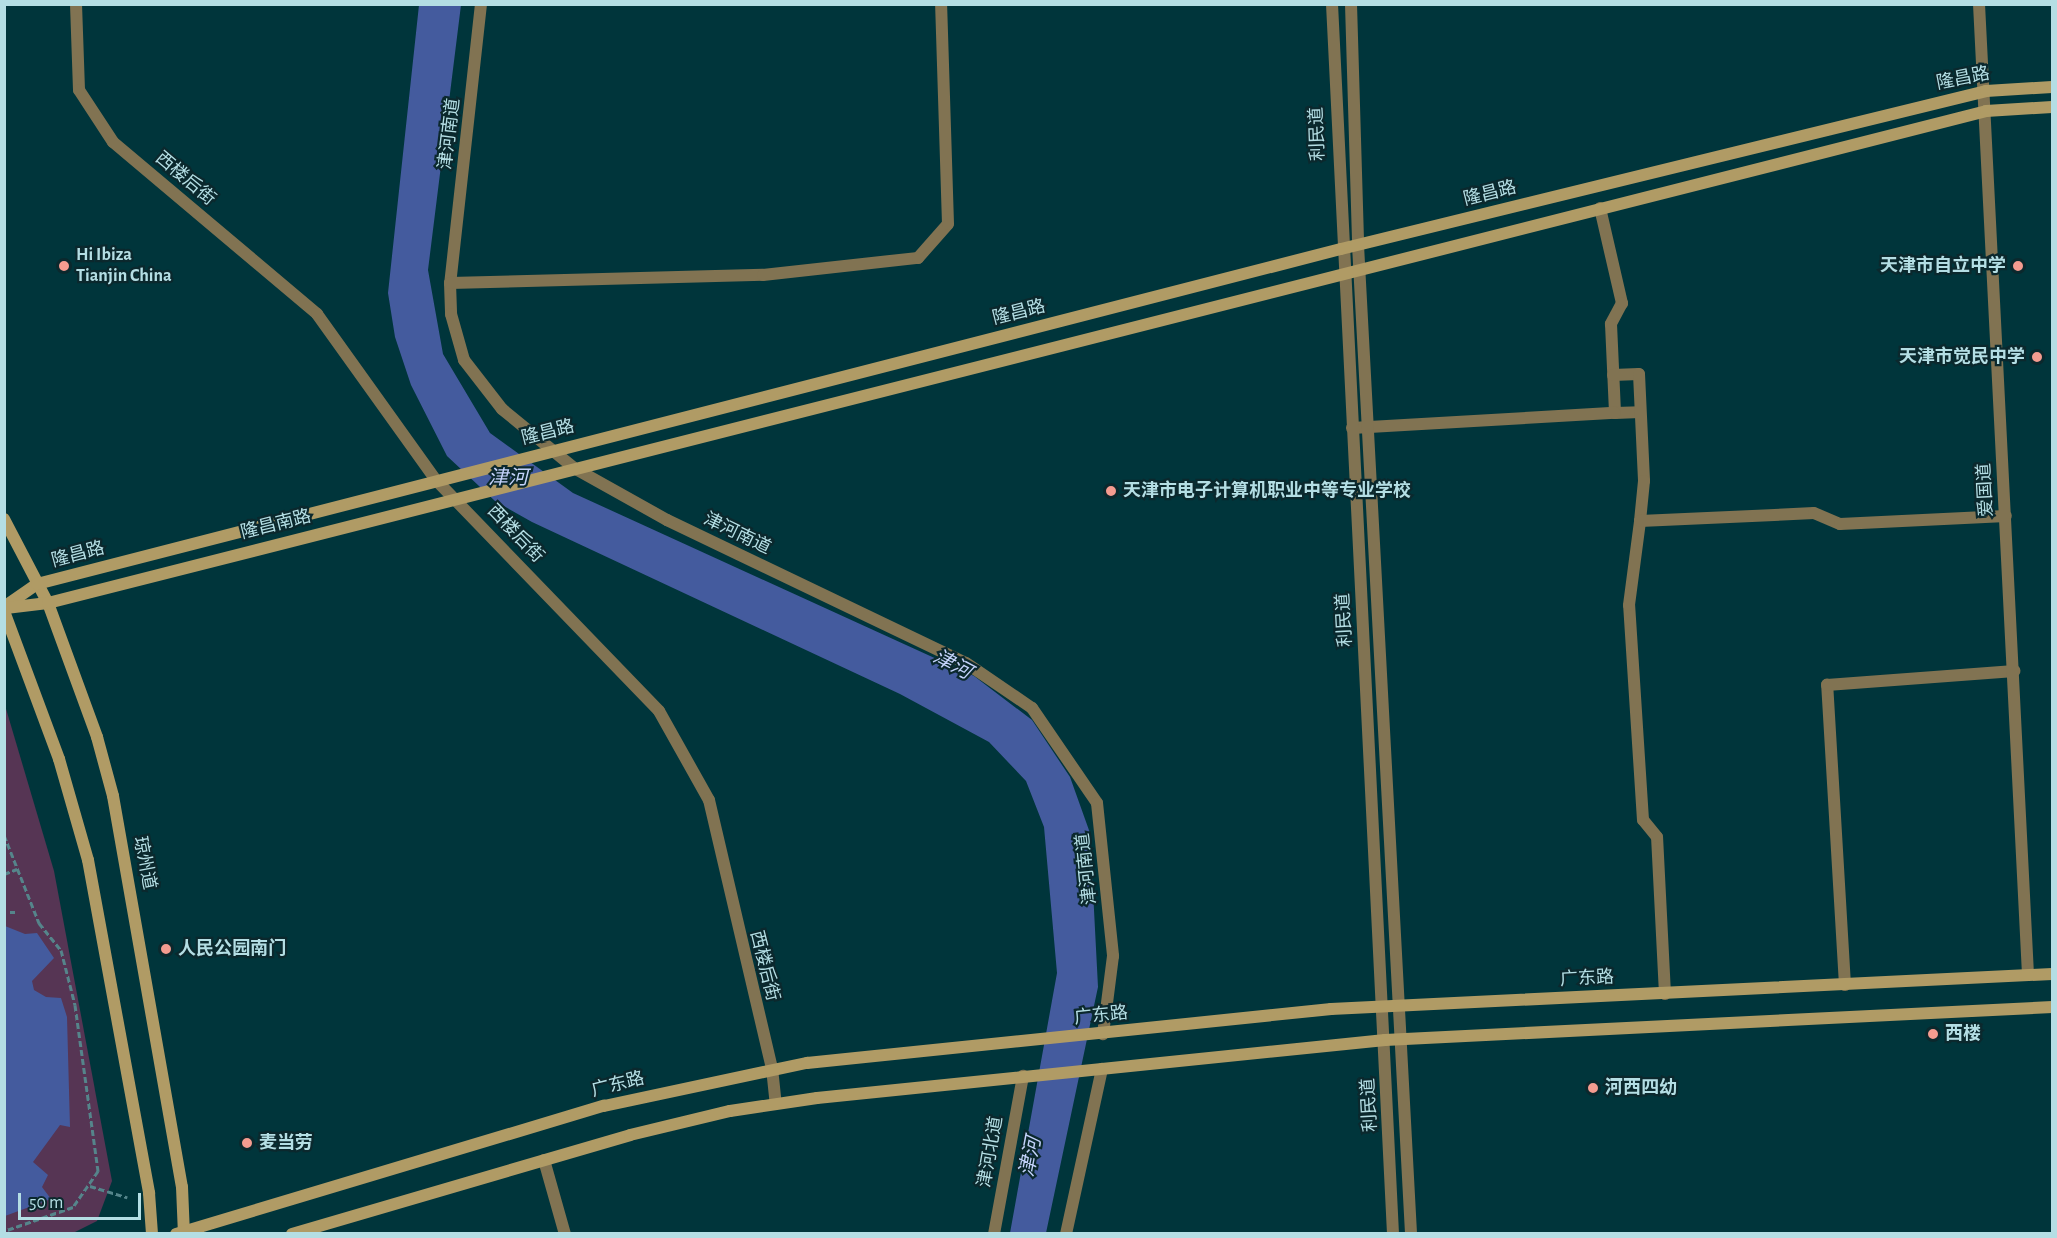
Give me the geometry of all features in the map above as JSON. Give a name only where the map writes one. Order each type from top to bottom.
[{"type":"main road","name":"隆昌路","points":[[4,609],[38,584],[450,476],[1341,249],[1986,91],[2052,87]]},
{"type":"main road","name":"隆昌路","points":[[555,472],[1360,271],[1986,111],[2052,107]]},
{"type":"main road","name":"隆昌南路","points":[[4,609],[48,603],[555,472]]},
{"type":"main road","name":"琼州道","points":[[4,519],[48,603],[97,737],[113,796],[182,1187],[182,1233]]},
{"type":"main road","points":[[4,609],[52,737],[88,860],[150,1193],[152,1233]]},
{"type":"main road","name":"广东路","points":[[182,1233],[604,1106],[772,1068],[1383,1006],[2052,974]]},
{"type":"main road","points":[[292,1233],[641,1132],[776,1104],[1023,1076],[1385,1040],[2052,1007]]},
{"type":"street","name":"西楼后街","points":[[76,4],[79,90],[113,142],[317,314],[436,480],[461,497],[647,696],[703,790],[772,1068],[776,1104]]},
{"type":"street","name":"津河南道","points":[[481,4],[450,283],[451,314],[464,360],[502,409],[546,452],[667,520],[966,663],[1032,708],[1097,803],[1113,957],[1103,1034]]},
{"type":"street","points":[[450,283],[763,275],[918,258],[948,224],[942,4]]},
{"type":"street","name":"利民道","points":[[1332,4],[1341,249],[1394,1233]]},
{"type":"street","name":"利民道","points":[[1351,4],[1358,245],[1402,1006],[1411,1233]]},
{"type":"street","name":"爱国道","points":[[1979,4],[1986,91],[2028,974]]},
{"type":"street","points":[[1600,208],[1622,303],[1611,324],[1615,413]]},
{"type":"street","points":[[1613,375],[1639,374],[1644,481],[1629,605],[1643,820],[1657,837],[1665,994]]},
{"type":"street","points":[[1352,428],[1640,412]]},
{"type":"street","points":[[1640,521],[1814,513],[1840,524],[2006,516]]},
{"type":"street","points":[[1845,985],[1827,685],[2014,671]]},
{"type":"street","points":[[1066,1233],[1102,1069]]},
{"type":"street","name":"津河北道","points":[[994,1233],[1023,1076]]},
{"type":"street","points":[[544,1160],[565,1233]]},
{"type":"path","points":[[4,835],[34,910],[61,950],[75,1005],[98,1171],[90,1186],[73,1207],[4,1232]]},
{"type":"path","points":[[4,874],[17,869]]},
{"type":"path","points":[[27,910],[34,910]]},
{"type":"path","points":[[10,912],[15,912]]},
{"type":"path","points":[[90,1186],[127,1197]]},
{"type":"shaded area","points":[[4,702],[54,871],[112,1181],[97,1221],[73,1233],[5,1233]]},
{"type":"water","name":"津河","points":[[419,5],[461,5],[428,270],[443,354],[490,433],[573,493],[974,676],[1032,720],[1070,777],[1090,833],[1098,987],[1046,1233],[1010,1233],[1057,973],[1044,827],[1026,781],[989,742],[900,694],[532,522],[495,501],[447,456],[411,385],[395,337],[388,293]]},
{"type":"water","points":[[5,926],[25,934],[37,933],[54,958],[32,981],[34,990],[46,997],[61,998],[67,1017],[70,1127],[60,1125],[33,1162],[48,1175],[42,1187],[51,1199],[5,1216]]},
{"type":"place","name":"Hi Ibiza Tianjin China","points":[[64,266]]},
{"type":"place","name":"天津市自立中学","points":[[2018,266]]},
{"type":"place","name":"天津市觉民中学","points":[[2037,357]]},
{"type":"place","name":"天津市电子计算机职业中等专业学校","points":[[1111,491]]},
{"type":"place","name":"人民公园南门","points":[[166,949]]},
{"type":"place","name":"西楼","points":[[1933,1034]]},
{"type":"place","name":"河西四幼","points":[[1593,1088]]},
{"type":"place","name":"麦当劳","points":[[247,1143]]}]
